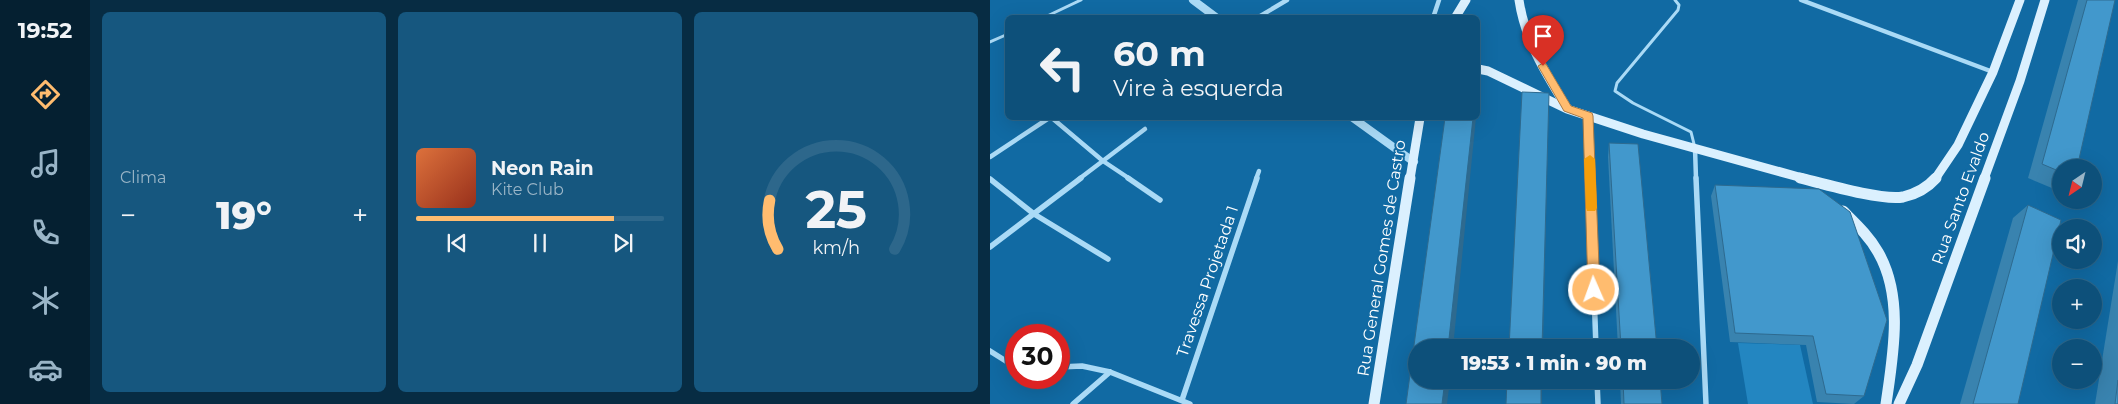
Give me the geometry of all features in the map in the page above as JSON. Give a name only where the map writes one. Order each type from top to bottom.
[{"type":"main road","points":[[1457,15],[1466,0]]},
{"type":"main road","points":[[1518,0],[1520,15],[1536,54],[1568,108]]},
{"type":"main road","name":"Rua Santo Evaldo","points":[[1480,69],[1488,71],[1588,116],[1782,174],[1873,195],[1902,197],[1928,187],[1940,174],[1958,145],[1993,72],[2020,0]]},
{"type":"main road","name":"Rua Santo Evaldo","points":[[1899,404],[1917,365],[2020,82],[2046,0]]},
{"type":"main road","name":"Rua General Gomes de Castro","points":[[1374,404],[1420,120]]},
{"type":"main road","name":"Rua Santo Evaldo","points":[[1782,174],[1814,192]]},
{"type":"main road","points":[[1830,202],[1846,213],[1873,244],[1890,280],[1895,316],[1886,404]]},
{"type":"street","points":[[1193,0],[1213,15]]},
{"type":"street","points":[[1262,15],[1287,0]]},
{"type":"street","points":[[1434,15],[1439,0]]},
{"type":"street","points":[[1801,0],[1993,72]]},
{"type":"street","points":[[1588,116],[1596,339]]},
{"type":"street","points":[[990,157],[1048,120]]},
{"type":"street","points":[[1053,120],[1103,161],[1160,200]]},
{"type":"street","points":[[1356,120],[1414,162]]},
{"type":"street","points":[[990,247],[1145,129]]},
{"type":"street","points":[[1695,148],[1706,404]]},
{"type":"street","name":"Travessa Projetada 1","points":[[1182,400],[1259,171]]},
{"type":"street","points":[[990,179],[1034,214],[1108,259]]},
{"type":"street","points":[[990,351],[1005,361]]},
{"type":"street","points":[[1070,367],[1082,366],[1110,372],[1190,404]]},
{"type":"street","points":[[1072,404],[1110,372]]},
{"type":"street","points":[[1598,389],[1598,404]]},
{"type":"lane","points":[[1049,15],[1081,0]]},
{"type":"lane","points":[[1675,0],[1680,4],[1678,10],[1617,83],[1615,91],[1623,97],[1675,121],[1691,132],[1695,148]]},
{"type":"lane","points":[[990,42],[1005,35]]},
{"type":"shaded area","points":[[1738,343],[1800,345],[1813,404],[1748,404]]},
{"type":"building","points":[[2087,0],[2115,0],[2079,159],[2052,159],[2052,168],[2042,164]]},
{"type":"building","points":[[1522,92],[1549,93],[1542,339],[1509,339]]},
{"type":"building","points":[[1445,120],[1473,120],[1449,339],[1415,339]]},
{"type":"building","points":[[1609,143],[1638,144],[1656,339],[1620,339]]},
{"type":"building","points":[[1715,185],[1819,189],[1850,212],[1887,320],[1864,396],[1826,394],[1813,336],[1735,333]]},
{"type":"building","points":[[2028,205],[2059,219],[2052,219],[2052,259],[2018,404],[1973,404]]},
{"type":"building","points":[[2118,380],[2118,404],[2115,404]]},
{"type":"building","points":[[1408,389],[1444,389],[1442,404],[1406,404]]},
{"type":"building","points":[[1507,389],[1541,389],[1541,404],[1506,404]]},
{"type":"building","points":[[1623,389],[1661,389],[1662,404],[1624,404]]},
{"type":"slow traffic","points":[[1590,159],[1591,208]]},
{"type":"route","points":[[1543,66],[1568,108],[1588,116],[1594,290]]}]
